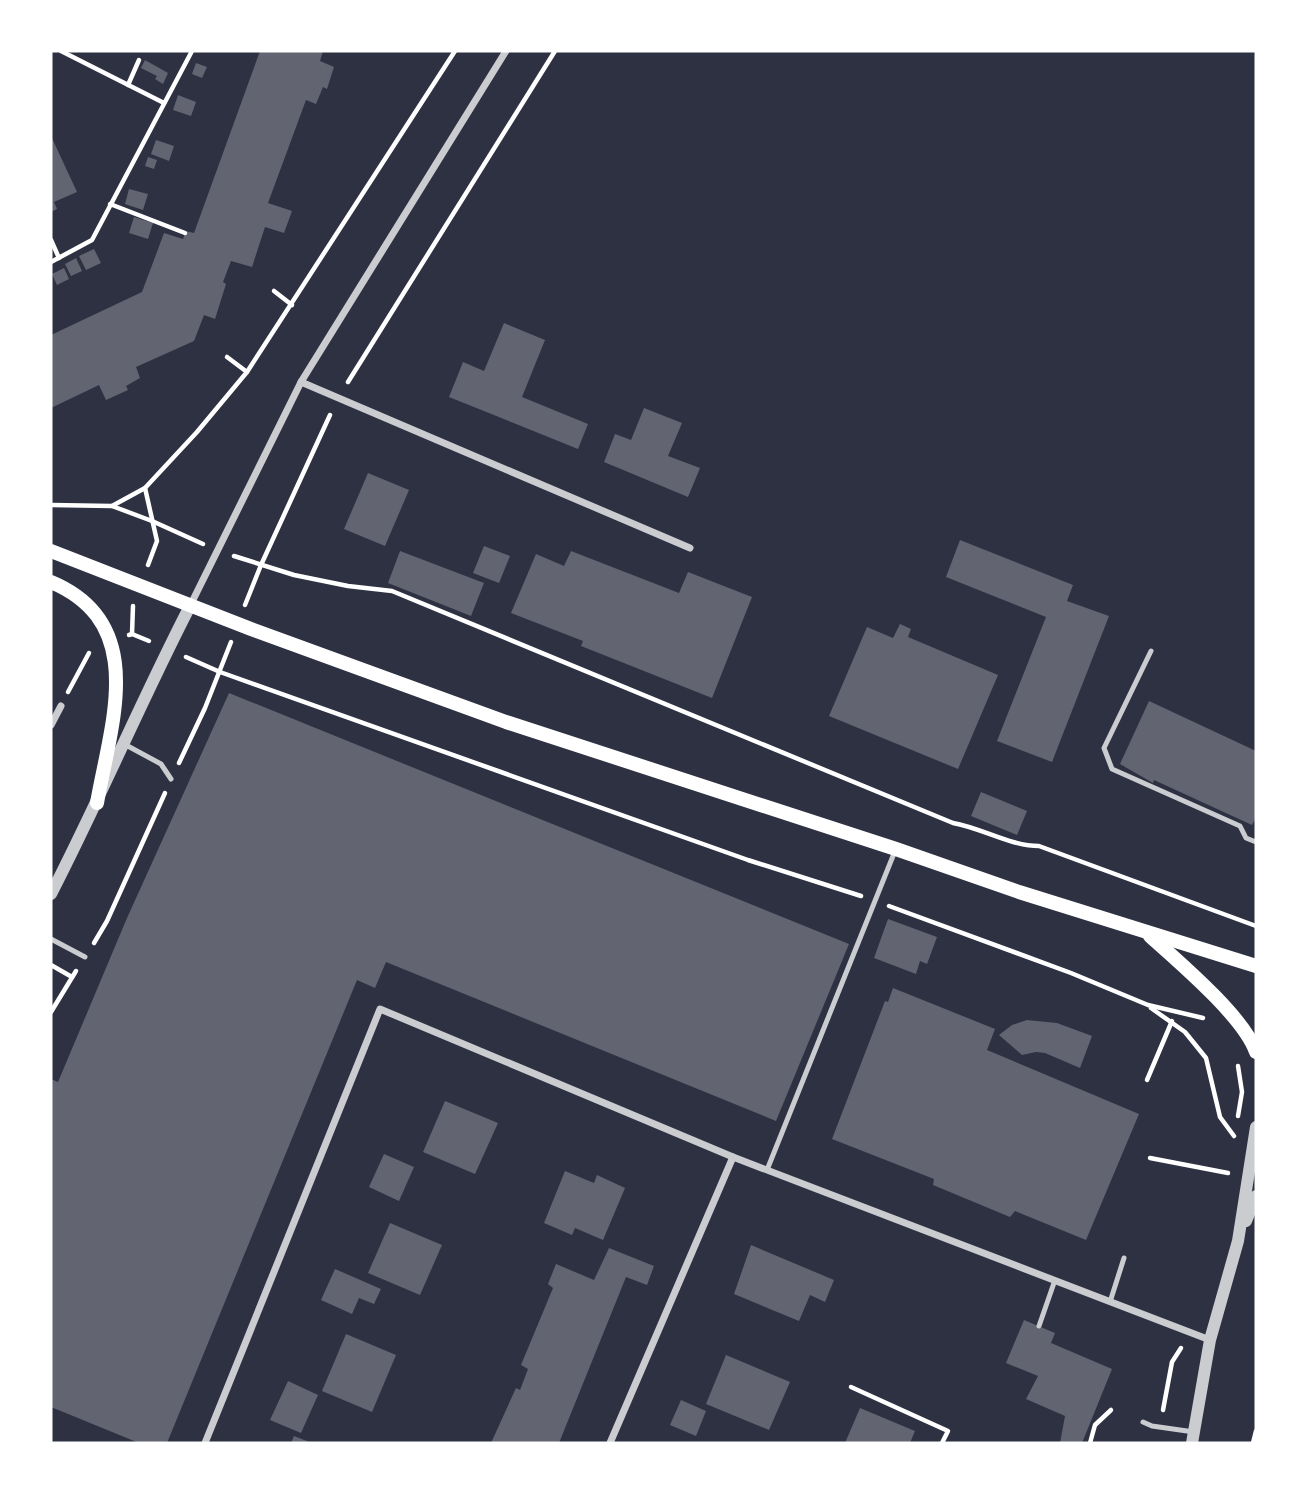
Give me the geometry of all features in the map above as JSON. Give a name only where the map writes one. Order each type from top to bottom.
[{"type":"main road","points":[[51,551],[190,606],[506,722],[1147,933],[1256,966]]},
{"type":"main road","points":[[51,582],[73,594],[101,618],[112,643],[117,688],[97,803]]},
{"type":"main road","points":[[1147,933],[1196,977],[1240,1026],[1254,1044],[1256,1052]]},
{"type":"street","points":[[51,894],[301,382],[506,51]]},
{"type":"street","points":[[301,382],[690,548]]},
{"type":"street","points":[[51,725],[61,706]]},
{"type":"street","points":[[205,1443],[380,1009],[733,1157],[1210,1340]]},
{"type":"street","points":[[1238,1241],[1256,1127]]},
{"type":"street","points":[[610,1443],[733,1157]]},
{"type":"street","points":[[1193,1437],[1210,1340],[1238,1241],[1256,1196]]},
{"type":"lane","points":[[1151,651],[1104,748],[1112,769],[1240,826],[1245,838],[1256,842]]},
{"type":"lane","points":[[124,744],[162,764],[171,779]]},
{"type":"lane","points":[[767,1170],[896,849]]},
{"type":"lane","points":[[51,939],[85,957]]},
{"type":"lane","points":[[1110,1302],[1124,1258]]},
{"type":"lane","points":[[1039,1326],[1055,1280]]},
{"type":"lane","points":[[1143,1422],[1193,1437]]},
{"type":"path","points":[[61,51],[164,103]]},
{"type":"path","points":[[51,262],[92,240],[192,51]]},
{"type":"path","points":[[112,506],[145,488],[247,372],[455,51]]},
{"type":"path","points":[[555,51],[338,397],[261,565],[303,578],[392,591],[953,823],[974,827],[1024,846],[1039,846],[1256,926]]},
{"type":"path","points":[[128,85],[139,60]]},
{"type":"path","points":[[110,204],[185,233]]},
{"type":"path","points":[[51,240],[59,258]]},
{"type":"path","points":[[274,291],[292,305]]},
{"type":"path","points":[[227,357],[247,372]]},
{"type":"path","points":[[51,505],[112,506],[152,521],[145,488]]},
{"type":"path","points":[[51,1012],[54,1001],[107,921],[220,672],[748,860],[875,901],[1071,973],[1148,1005],[1207,1021]]},
{"type":"path","points":[[51,965],[72,977]]},
{"type":"path","points":[[1148,1005],[1185,1032],[1206,1058],[1220,1117],[1235,1137]]},
{"type":"path","points":[[1147,1080],[1172,1021]]},
{"type":"path","points":[[1150,1158],[1248,1177]]},
{"type":"path","points":[[1160,1426],[1172,1363],[1191,1333]]},
{"type":"path","points":[[851,1387],[948,1431],[942,1443]]},
{"type":"path","points":[[1090,1443],[1095,1425],[1111,1410]]},
{"type":"path","points":[[1252,1443],[1256,1430]]},
{"type":"building","points":[[260,51],[323,51],[320,61],[334,67],[327,89],[323,87],[316,104],[306,100],[268,203],[292,211],[284,233],[265,227],[252,267],[231,261],[223,282],[226,284],[215,319],[204,315],[194,341],[136,367],[140,378],[126,386],[128,390],[106,400],[99,385],[51,408],[51,335],[142,292],[164,233],[183,239],[186,231],[194,233]]},
{"type":"building","points":[[145,60],[168,73],[163,84],[155,79],[157,76],[141,68]]},
{"type":"building","points":[[196,63],[207,67],[202,78],[192,74]]},
{"type":"building","points":[[178,95],[196,102],[191,116],[173,110]]},
{"type":"building","points":[[51,136],[77,192],[54,202],[57,209],[51,212]]},
{"type":"building","points":[[156,140],[174,146],[169,161],[151,154]]},
{"type":"building","points":[[148,157],[157,160],[154,169],[145,166]]},
{"type":"building","points":[[129,189],[148,194],[143,210],[125,204]]},
{"type":"building","points":[[134,217],[153,223],[148,239],[129,233]]},
{"type":"building","points":[[94,249],[101,263],[86,270],[79,256]]},
{"type":"building","points":[[76,258],[82,271],[71,276],[65,264]]},
{"type":"building","points":[[64,268],[69,279],[57,285],[52,274]]},
{"type":"building","points":[[504,323],[545,340],[522,397],[588,424],[578,449],[449,397],[463,362],[484,371]]},
{"type":"building","points":[[644,408],[682,423],[668,456],[700,468],[688,497],[604,462],[615,434],[631,440]]},
{"type":"building","points":[[368,473],[409,490],[385,546],[344,529]]},
{"type":"building","points":[[960,540],[1073,585],[1067,601],[1109,616],[1052,762],[997,741],[1046,617],[946,577]]},
{"type":"building","points":[[484,546],[510,556],[499,583],[473,573]]},
{"type":"building","points":[[400,551],[484,583],[471,616],[388,583]]},
{"type":"building","points":[[571,551],[679,593],[688,572],[752,597],[712,698],[581,646],[583,641],[511,613],[536,554],[564,566]]},
{"type":"building","points":[[900,624],[911,629],[908,637],[998,675],[958,769],[829,716],[867,627],[893,638]]},
{"type":"building","points":[[229,693],[849,944],[776,1121],[386,962],[375,988],[357,980],[167,1443],[139,1443],[51,1407],[51,1079],[58,1082],[127,918]]},
{"type":"building","points":[[1149,701],[1256,751],[1256,817],[1252,825],[1154,780],[1153,783],[1120,764]]},
{"type":"building","points":[[981,792],[1027,811],[1017,835],[971,816]]},
{"type":"building","points":[[888,919],[937,937],[927,964],[920,961],[916,974],[874,958]]},
{"type":"building","points":[[893,988],[995,1029],[987,1050],[1139,1114],[1086,1240],[1015,1211],[1010,1217],[933,1185],[934,1179],[832,1139],[885,1001],[888,1002]]},
{"type":"building","points":[[1027,1020],[1057,1023],[1092,1036],[1080,1068],[1045,1053],[1022,1055],[999,1035],[1012,1025]]},
{"type":"building","points":[[445,1101],[498,1123],[475,1174],[423,1152]]},
{"type":"building","points":[[384,1154],[414,1167],[399,1201],[369,1187]]},
{"type":"building","points":[[565,1171],[594,1183],[597,1175],[625,1188],[603,1240],[575,1228],[572,1235],[544,1223]]},
{"type":"building","points":[[390,1223],[442,1245],[420,1295],[368,1273]]},
{"type":"building","points":[[751,1245],[834,1280],[825,1302],[810,1295],[799,1321],[734,1294]]},
{"type":"building","points":[[609,1248],[654,1266],[647,1285],[626,1277],[559,1443],[491,1443],[516,1388],[520,1390],[528,1369],[521,1365],[553,1288],[548,1284],[556,1264],[594,1280]]},
{"type":"building","points":[[335,1269],[381,1289],[374,1304],[359,1298],[352,1314],[321,1300]]},
{"type":"building","points":[[1024,1320],[1055,1333],[1051,1343],[1112,1369],[1082,1443],[1060,1443],[1065,1416],[1026,1399],[1038,1376],[1006,1363]]},
{"type":"building","points":[[346,1334],[396,1355],[372,1412],[322,1391]]},
{"type":"building","points":[[726,1355],[790,1382],[769,1430],[706,1404]]},
{"type":"building","points":[[288,1381],[318,1395],[301,1433],[270,1420]]},
{"type":"building","points":[[681,1400],[706,1411],[696,1436],[670,1425]]},
{"type":"building","points":[[860,1408],[915,1431],[910,1443],[845,1443]]},
{"type":"building","points":[[294,1436],[312,1443],[291,1443]]}]
